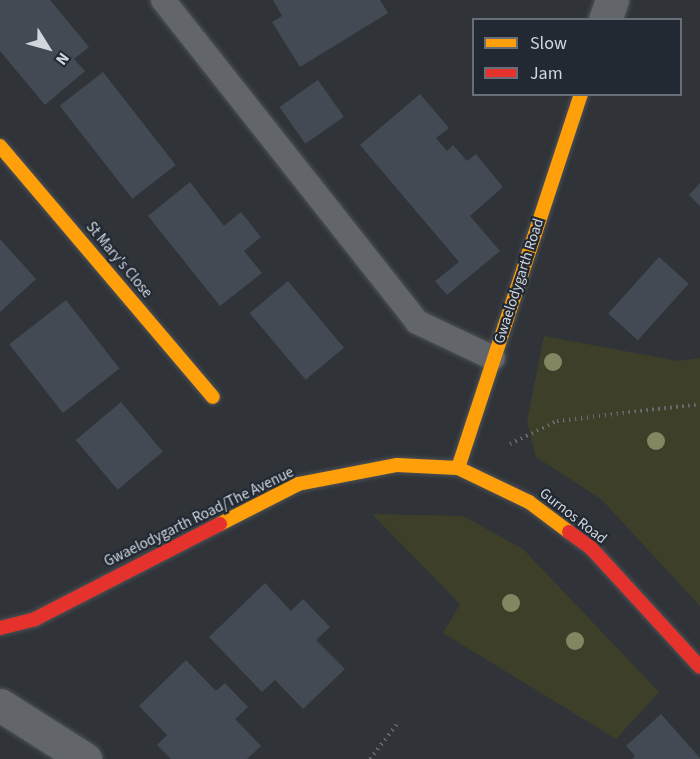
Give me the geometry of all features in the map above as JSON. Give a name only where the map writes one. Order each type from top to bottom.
[{"type":"street","points":[[606,18],[612,0]]},
{"type":"street","name":"Gwaelodygarth Road","points":[[458,468],[579,96]]},
{"type":"street","name":"St Mary's Close","points":[[0,146],[213,397]]},
{"type":"street","name":"Gwaelodygarth Road/The Avenue","points":[[0,628],[35,619],[298,484],[397,465],[458,468]]},
{"type":"street","name":"Gurnos Road","points":[[458,468],[529,502],[591,548],[700,667]]},
{"type":"street","points":[[0,705],[85,759]]},
{"type":"lane","points":[[163,0],[417,322],[493,358]]},
{"type":"path","points":[[458,468],[557,421],[700,404]]},
{"type":"path","points":[[370,759],[398,723]]},
{"type":"green space","points":[[544,336],[678,361],[700,358],[700,606],[601,499],[536,457],[527,421]]},
{"type":"green space","points":[[372,514],[463,516],[523,549],[659,692],[616,739],[443,633],[460,604]]},
{"type":"building","points":[[0,0],[50,0],[89,47],[74,59],[85,71],[45,105],[0,51]]},
{"type":"building","points":[[273,0],[380,0],[388,13],[300,67],[272,22],[282,16]]},
{"type":"building","points":[[103,72],[176,165],[132,199],[60,106]]},
{"type":"building","points":[[318,80],[344,117],[305,144],[279,107]]},
{"type":"building","points":[[420,94],[449,128],[436,138],[447,151],[453,145],[467,161],[476,154],[503,187],[470,216],[500,251],[447,295],[435,281],[459,262],[360,145]]},
{"type":"building","points":[[190,182],[224,226],[241,212],[261,237],[244,251],[262,273],[220,306],[148,216]]},
{"type":"building","points":[[700,183],[700,206],[689,195]]},
{"type":"building","points":[[0,239],[36,279],[0,312]]},
{"type":"building","points":[[659,257],[689,284],[638,340],[608,313]]},
{"type":"building","points":[[288,281],[344,348],[306,380],[250,313]]},
{"type":"building","points":[[66,300],[120,369],[63,413],[9,344]]},
{"type":"building","points":[[121,402],[163,452],[118,490],[76,440]]},
{"type":"building","points":[[265,583],[291,611],[303,599],[330,627],[316,640],[345,669],[303,709],[275,680],[262,692],[209,637]]},
{"type":"building","points":[[186,660],[216,691],[225,683],[248,707],[235,719],[261,746],[247,759],[171,759],[157,745],[167,735],[139,706]]},
{"type":"building","points":[[661,714],[700,759],[632,759],[635,756],[626,746]]},
{"type":"traffic: slow","points":[[458,468],[580,96]]},
{"type":"traffic: slow","points":[[0,146],[213,397]]},
{"type":"traffic: slow","points":[[220,524],[298,484],[397,465],[458,468],[529,502],[569,532]]},
{"type":"traffic: jam","points":[[0,628],[35,619],[220,524]]},
{"type":"traffic: jam","points":[[569,532],[591,548],[700,667]]}]
